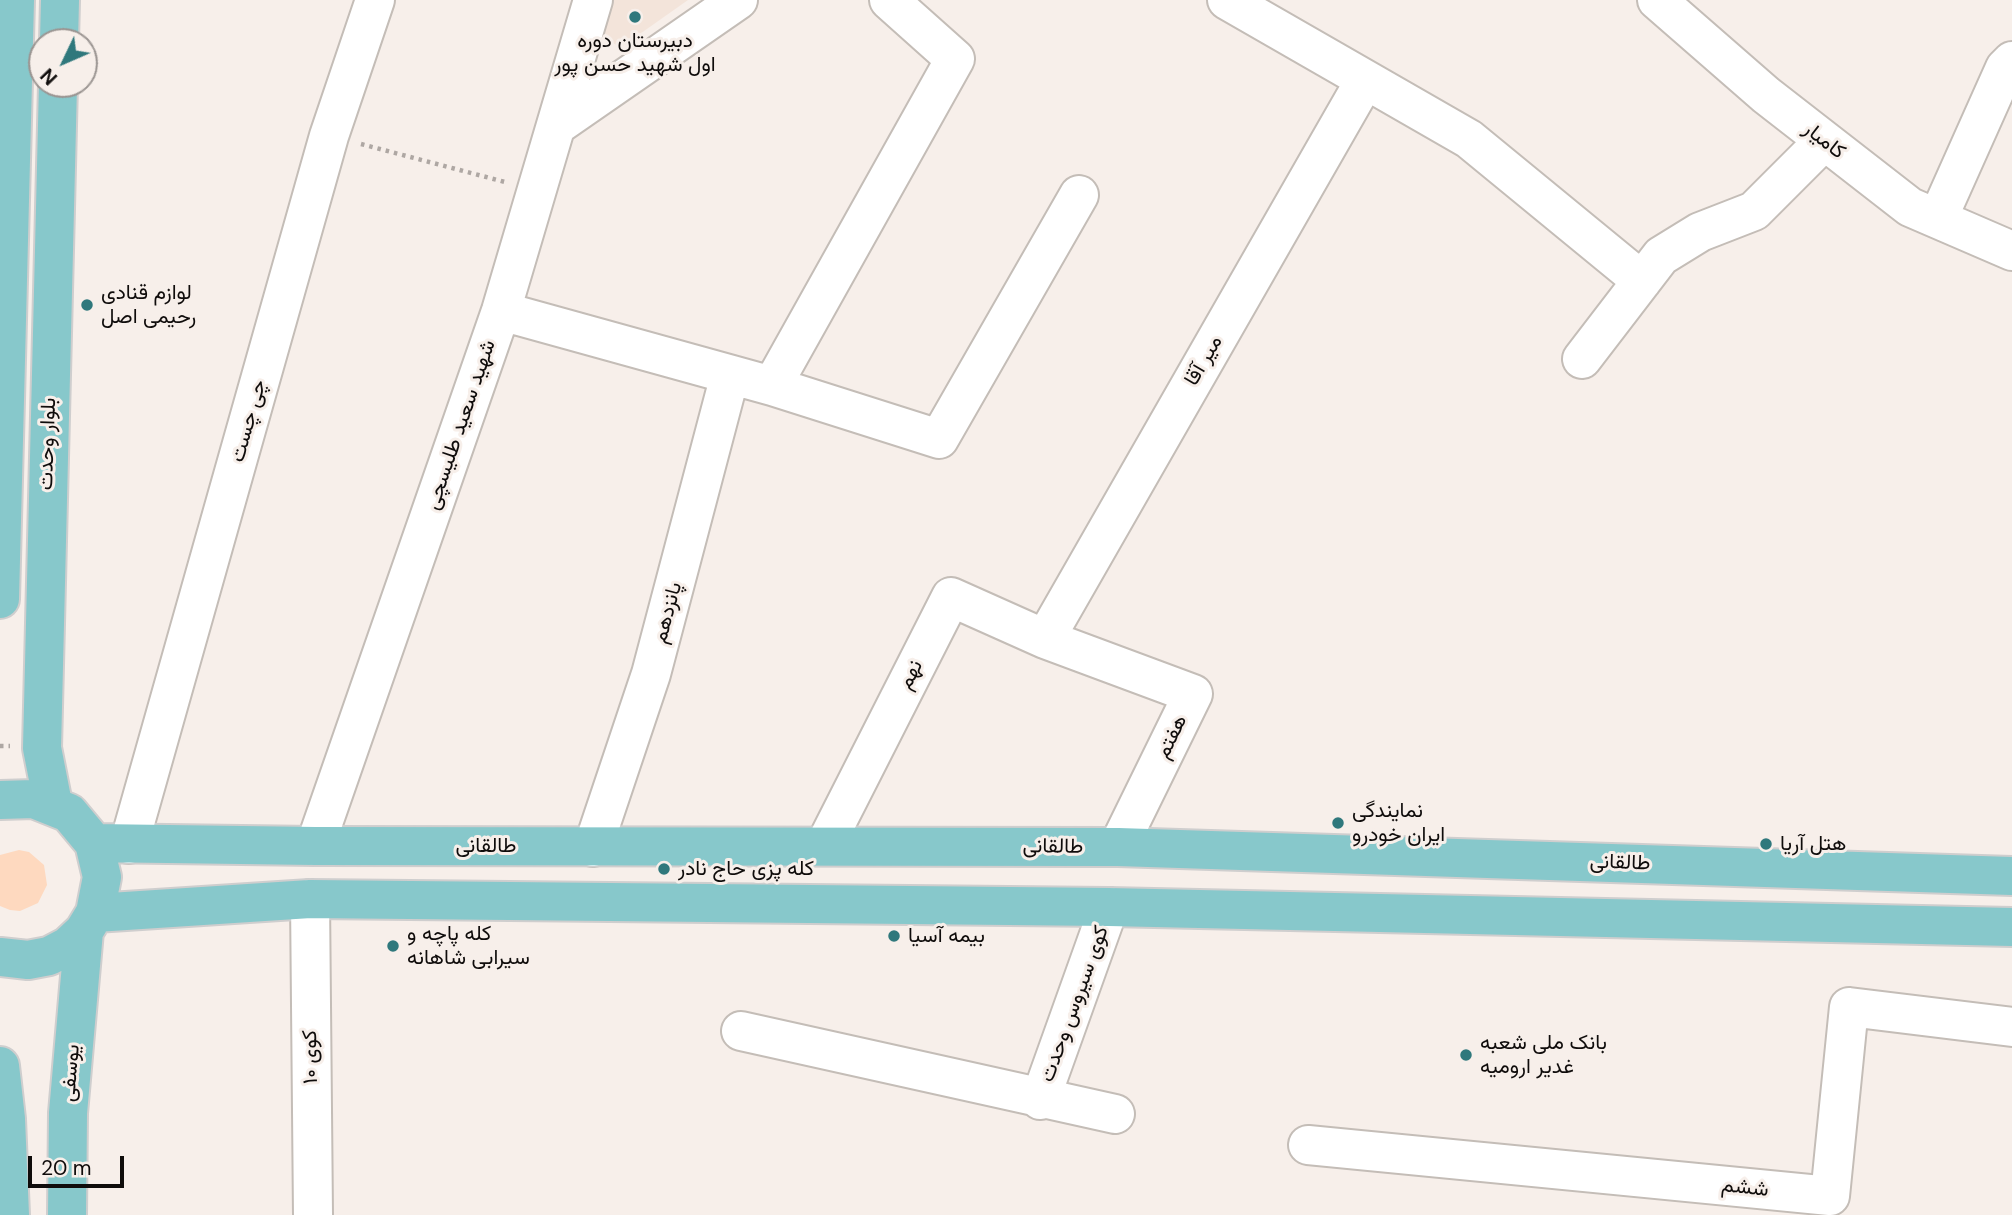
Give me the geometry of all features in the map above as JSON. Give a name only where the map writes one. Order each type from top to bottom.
[{"type":"main road","name":"بلوار وحدت","points":[[0,599],[5,178],[15,0]]},
{"type":"main road","points":[[59,28],[60,0]]},
{"type":"main road","name":"بلوار وحدت","points":[[53,804],[42,748],[58,98]]},
{"type":"main road","points":[[5,178],[55,180]]},
{"type":"main road","points":[[0,800],[26,798],[53,804],[112,843]]},
{"type":"main road","name":"طالقانی","points":[[112,843],[1118,848],[2012,876]]},
{"type":"main road","name":"یوسفی","points":[[67,1215],[68,1113],[89,922],[112,843]]},
{"type":"main road","points":[[0,957],[28,960],[49,956],[68,946],[89,922],[310,899],[1109,907],[2012,927]]},
{"type":"main road","points":[[0,1066],[6,1119],[10,1215]]},
{"type":"main road","points":[[6,1119],[68,1113]]},
{"type":"street","name":"چی چست","points":[[112,843],[329,136],[375,0]]},
{"type":"street","name":"شهید سعید طلیسچی","points":[[315,846],[501,311],[536,190],[559,124],[593,0]]},
{"type":"street","points":[[559,124],[738,0]]},
{"type":"street","points":[[772,386],[955,59],[889,0]]},
{"type":"street","points":[[1227,0],[1364,82],[1469,139],[1642,281]]},
{"type":"street","name":"کامیار","points":[[1657,0],[1824,141],[1910,207],[2012,251]]},
{"type":"street","points":[[1937,218],[2005,68],[2012,61]]},
{"type":"street","name":"میر آقا","points":[[1045,639],[1364,82]]},
{"type":"street","points":[[1582,359],[1661,256],[1700,232],[1754,211],[1824,141]]},
{"type":"street","points":[[501,311],[772,386],[939,439],[1079,195]]},
{"type":"street","name":"پانزدهم","points":[[593,847],[651,674],[730,375]]},
{"type":"street","name":"نهم","points":[[825,845],[951,597],[1045,639]]},
{"type":"street","name":"هفتم","points":[[1045,639],[1193,694],[1118,848]]},
{"type":"street","name":"کوی ۱۰","points":[[310,899],[313,1215]]},
{"type":"street","name":"کوی سیروس وحدت","points":[[1040,1100],[1109,907]]},
{"type":"street","name":"ششم","points":[[1308,1145],[1830,1196],[1849,1007],[2012,1027]]},
{"type":"street","points":[[741,1031],[1040,1100],[1115,1114]]},
{"type":"path","points":[[329,136],[536,190]]},
{"type":"shaded area","name":"دبیرستان دوره اول شهید حسن پور","points":[[612,0],[688,0],[620,48],[601,34]]},
{"type":"shaded area","points":[[19,850],[29,852],[44,865],[47,885],[38,903],[20,911],[0,906],[0,855]]},
{"type":"place","name":"دبیرستان دوره اول شهید حسن پور","points":[[635,17]]},
{"type":"place","name":"لوازم قنادی رحیمی اصل","points":[[87,305]]},
{"type":"place","name":"نمایندگی ایران خودرو","points":[[1338,823]]},
{"type":"place","name":"هتل آریا","points":[[1766,844]]},
{"type":"place","name":"کله پزى حاج نادر","points":[[664,869]]},
{"type":"place","name":"بیمه آسیا","points":[[894,936]]},
{"type":"place","name":"کله پاچه و سیرابی شاهانه","points":[[393,946]]},
{"type":"place","name":"بانک ملی شعبه غدیر ارومیه","points":[[1466,1055]]}]
